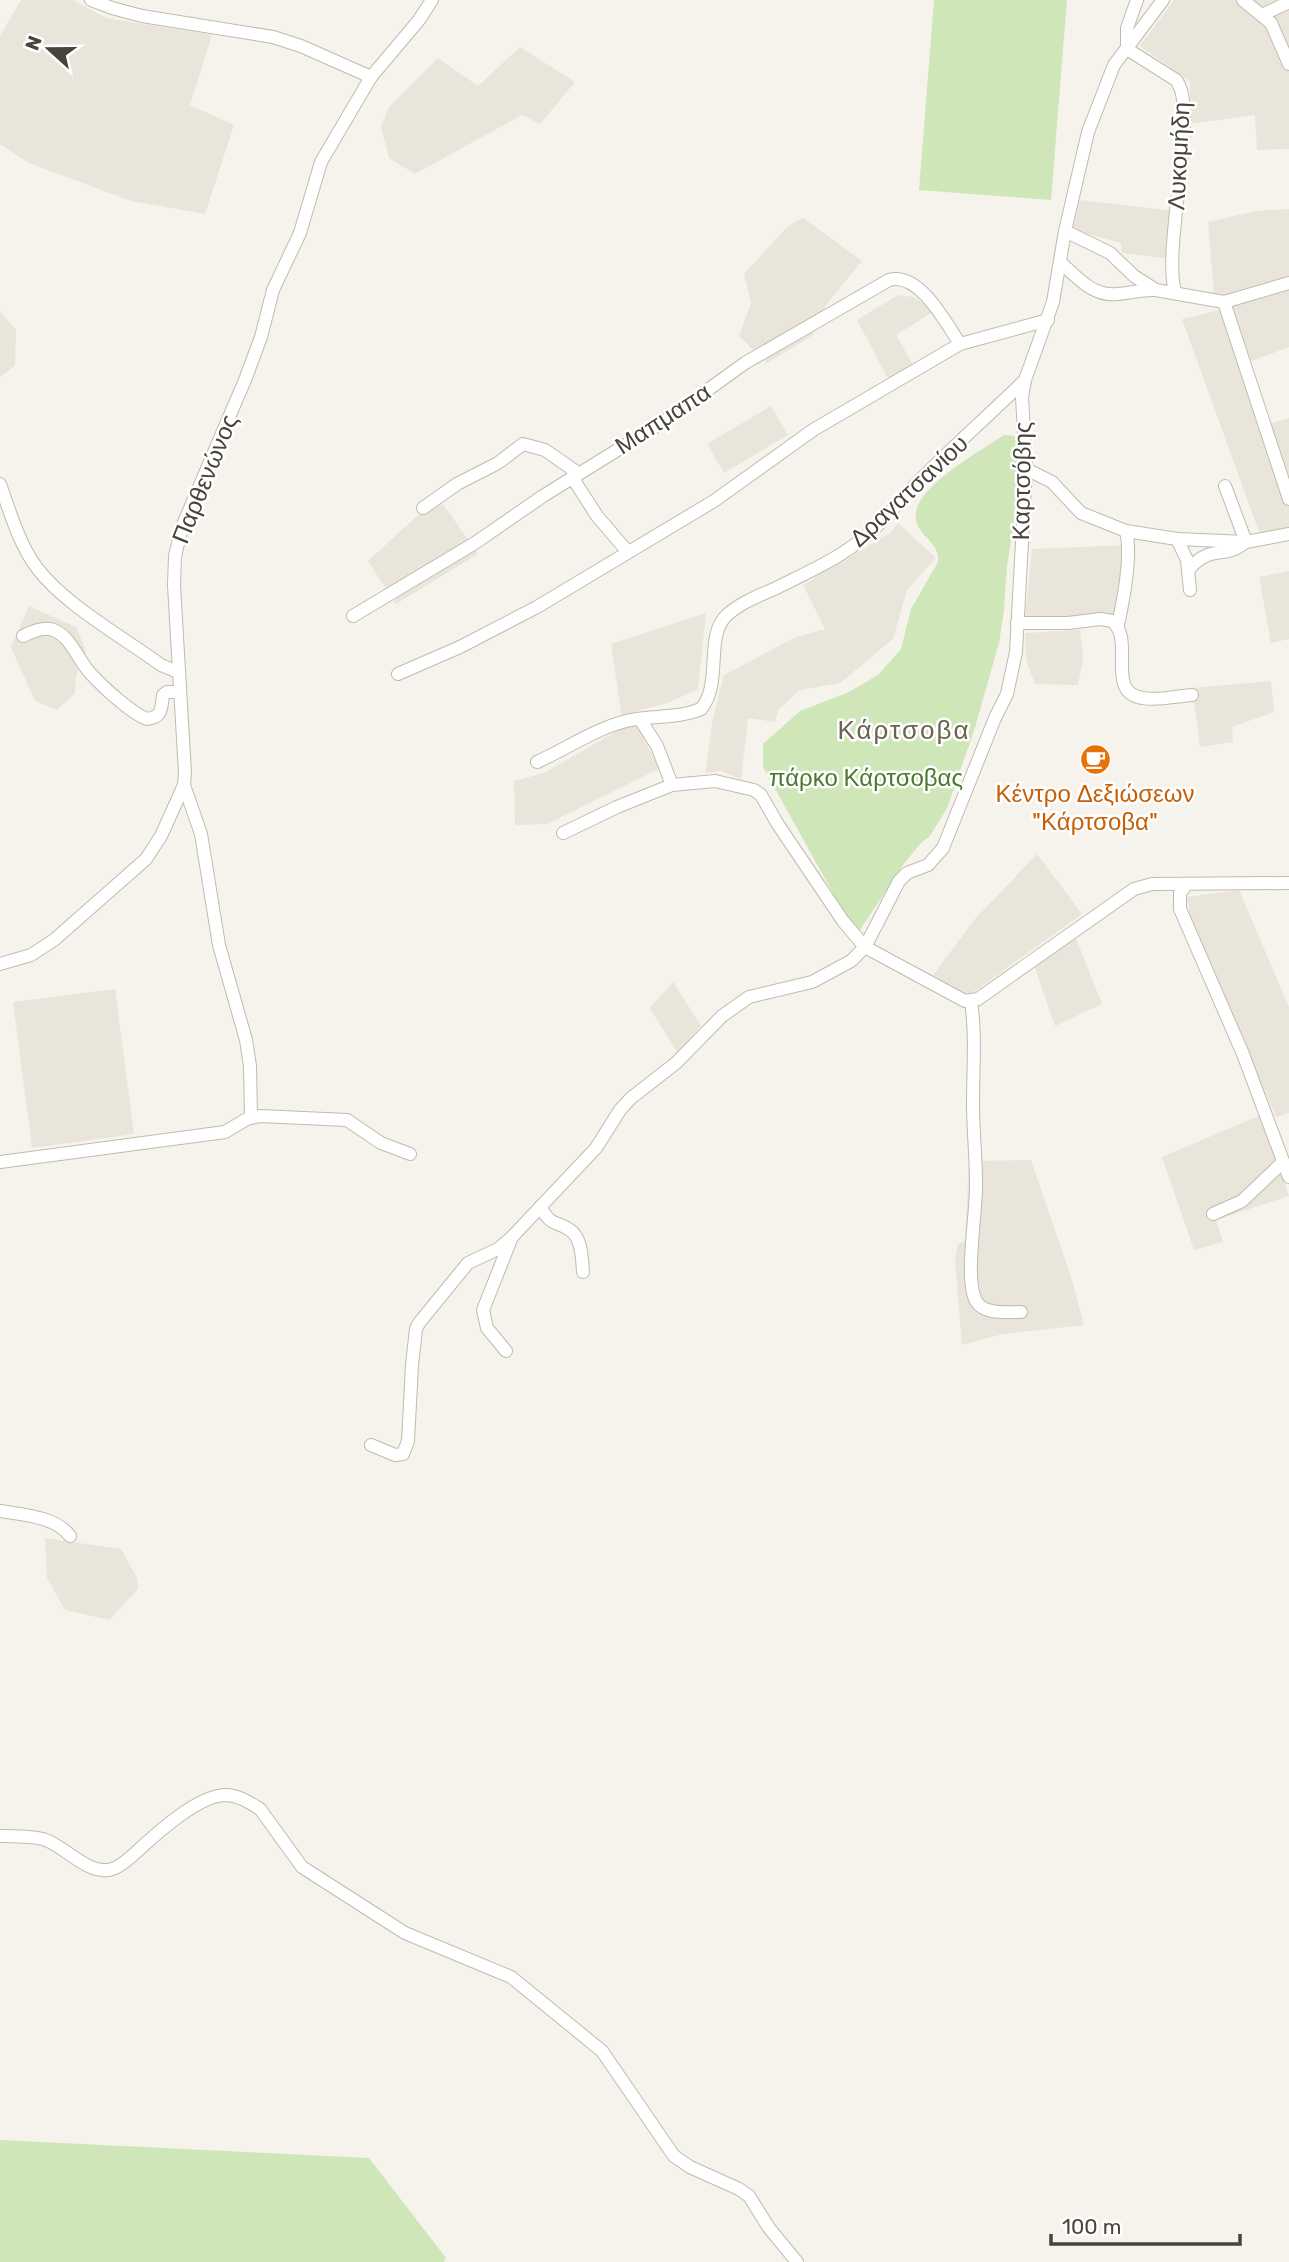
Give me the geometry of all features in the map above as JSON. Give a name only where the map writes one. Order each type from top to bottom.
[{"type":"street","points":[[91,0],[142,16],[273,37],[301,46],[371,77]]},
{"type":"street","name":"Παρθενώνος","points":[[0,964],[31,955],[54,940],[146,859],[161,836],[184,785],[174,573],[182,527],[261,337],[270,296],[300,233],[321,162],[371,77],[419,20],[432,0]]},
{"type":"street","points":[[1127,49],[1126,28],[1137,0]]},
{"type":"street","name":"Καρτσόβης","points":[[865,947],[899,881],[907,873],[928,865],[943,848],[1007,694],[1016,652],[1026,469],[1023,397],[1025,380],[1048,320],[1088,132],[1112,71],[1163,0]]},
{"type":"street","points":[[1243,0],[1271,23],[1289,64]]},
{"type":"street","points":[[1262,15],[1289,2]]},
{"type":"street","name":"Λυκομήδη","points":[[1127,49],[1176,80],[1183,91],[1184,124],[1172,255],[1172,282],[1175,292]]},
{"type":"street","points":[[1065,231],[1110,253],[1134,276],[1156,290]]},
{"type":"street","points":[[1060,262],[1096,292],[1118,294],[1156,290],[1224,302],[1289,283]]},
{"type":"street","name":"Μαπμαπα","points":[[353,616],[475,544],[575,475],[666,420],[745,363],[889,281],[900,279],[918,288],[960,344]]},
{"type":"street","points":[[1224,302],[1289,499]]},
{"type":"street","points":[[398,674],[460,647],[527,612],[714,500],[813,430],[960,344],[1048,320]]},
{"type":"street","name":"Δραγατσανίου","points":[[537,762],[596,732],[625,722],[680,715],[701,709],[709,694],[716,634],[727,615],[856,544],[885,519],[941,459],[1025,380]]},
{"type":"street","points":[[423,508],[523,444],[538,447],[555,455],[575,475],[597,516],[627,551]]},
{"type":"street","points":[[1026,469],[1052,482],[1081,513],[1126,531],[1177,539],[1246,542],[1289,534]]},
{"type":"street","points":[[0,484],[31,559],[55,588],[161,665],[178,671]]},
{"type":"street","points":[[1225,486],[1246,542]]},
{"type":"street","points":[[1126,531],[1125,578],[1118,625],[1121,632],[1123,678],[1127,692],[1149,699],[1192,695]]},
{"type":"street","points":[[1177,539],[1189,569],[1190,590]]},
{"type":"street","points":[[1189,569],[1205,554],[1237,548],[1246,542]]},
{"type":"street","points":[[1017,623],[1057,624],[1101,619],[1118,625]]},
{"type":"street","points":[[23,636],[36,630],[55,631],[68,642],[89,672],[128,708],[147,719],[159,714],[163,709],[163,695],[167,692],[180,692]]},
{"type":"street","points":[[640,719],[657,746],[672,785]]},
{"type":"street","points":[[563,833],[672,785],[715,781],[744,787],[761,795],[777,824],[843,921],[865,947],[958,999],[971,1001],[1134,889],[1152,884],[1289,883]]},
{"type":"street","points":[[184,785],[201,834],[219,946],[246,1040],[250,1066],[251,1117]]},
{"type":"street","points":[[1187,884],[1180,893],[1180,909],[1243,1054],[1289,1177]]},
{"type":"street","points":[[371,1445],[395,1455],[405,1452],[408,1441],[414,1338],[419,1322],[468,1263],[498,1249],[512,1237],[602,1140],[620,1110],[631,1098],[676,1063],[722,1016],[749,997],[784,991],[819,979],[841,968],[865,947]]},
{"type":"street","points":[[971,1001],[975,1049],[973,1100],[976,1182],[973,1293],[980,1306],[986,1309],[1021,1311]]},
{"type":"street","points":[[0,1162],[225,1132],[251,1117],[347,1120],[381,1143],[410,1154]]},
{"type":"street","points":[[1213,1214],[1242,1201],[1283,1162]]},
{"type":"street","points":[[540,1207],[552,1224],[569,1229],[577,1238],[583,1272]]},
{"type":"street","points":[[506,1351],[487,1328],[483,1310],[512,1237]]},
{"type":"street","points":[[0,1511],[50,1521],[60,1525],[70,1536]]},
{"type":"street","points":[[0,1836],[41,1839],[87,1864],[107,1871],[123,1864],[158,1833],[208,1799],[224,1795],[250,1802],[260,1809],[294,1857],[318,1878],[405,1933],[511,1977],[590,2039],[610,2061],[674,2156],[690,2167],[749,2196],[769,2228],[797,2262]]},
{"type":"shaded area","points":[[21,0],[73,0],[106,18],[212,35],[190,105],[234,125],[205,214],[131,201],[29,163],[0,144],[0,36]]},
{"type":"shaded area","points":[[1174,0],[1289,0],[1289,149],[1257,150],[1255,115],[1189,124],[1190,81],[1140,46]]},
{"type":"shaded area","points":[[520,47],[575,82],[540,124],[522,115],[415,174],[389,158],[381,127],[389,107],[438,58],[478,86]]},
{"type":"shaded area","points":[[1080,200],[1175,211],[1171,259],[1122,253],[1121,243],[1073,230]]},
{"type":"shaded area","points":[[1289,209],[1289,347],[1249,362],[1228,294],[1214,295],[1208,222],[1256,211]]},
{"type":"shaded area","points":[[803,218],[862,261],[826,305],[813,335],[767,363],[739,336],[751,303],[744,274],[788,226]]},
{"type":"shaded area","points":[[898,295],[913,297],[923,303],[931,313],[896,335],[916,370],[892,386],[857,320]]},
{"type":"shaded area","points":[[1220,310],[1258,427],[1289,418],[1289,531],[1259,532],[1182,319]]},
{"type":"shaded area","points":[[0,311],[16,330],[15,365],[0,377]]},
{"type":"shaded area","points":[[771,406],[788,435],[724,473],[707,444]]},
{"type":"shaded area","points":[[443,504],[478,554],[396,604],[368,561],[417,516]]},
{"type":"shaded area","points":[[898,523],[936,558],[907,590],[893,639],[840,683],[800,690],[778,710],[775,722],[748,718],[741,779],[721,771],[705,773],[713,718],[724,675],[796,637],[825,629],[803,585],[890,533]]},
{"type":"shaded area","points":[[1131,545],[1124,617],[1025,619],[1032,549]]},
{"type":"shaded area","points":[[1289,571],[1289,639],[1271,643],[1259,577]]},
{"type":"shaded area","points":[[29,606],[76,627],[86,651],[76,676],[75,693],[57,710],[35,701],[11,647]]},
{"type":"shaded area","points":[[706,613],[698,689],[668,703],[639,710],[622,718],[611,644]]},
{"type":"shaded area","points":[[1080,630],[1083,658],[1078,685],[1035,684],[1026,660],[1025,633]]},
{"type":"shaded area","points":[[1271,681],[1274,712],[1232,727],[1233,742],[1200,747],[1192,688]]},
{"type":"shaded area","points":[[626,726],[638,727],[659,769],[547,824],[515,825],[514,781],[544,773]]},
{"type":"shaded area","points":[[1037,854],[1082,914],[972,993],[963,993],[933,975],[975,919]]},
{"type":"shaded area","points":[[1239,890],[1289,1007],[1289,1113],[1276,1117],[1191,920],[1187,897]]},
{"type":"shaded area","points":[[1075,936],[1102,1004],[1055,1026],[1034,965]]},
{"type":"shaded area","points":[[673,982],[701,1026],[677,1052],[650,1008]]},
{"type":"shaded area","points":[[115,989],[134,1134],[32,1148],[13,1002]]},
{"type":"shaded area","points":[[1261,1115],[1289,1196],[1216,1220],[1223,1242],[1194,1250],[1162,1157]]},
{"type":"shaded area","points":[[1031,1160],[1072,1280],[1084,1325],[1003,1334],[962,1345],[955,1260],[958,1244],[965,1241],[969,1161]]},
{"type":"shaded area","points":[[45,1538],[121,1549],[137,1578],[138,1589],[109,1620],[65,1610],[47,1578]]},
{"type":"green space","points":[[934,0],[1067,0],[1051,200],[919,190]]},
{"type":"green space","name":"πάρκο Κάρτσοβας","points":[[1004,435],[1015,436],[1019,458],[1017,504],[999,643],[974,731],[947,808],[930,836],[903,865],[860,930],[848,920],[763,767],[763,744],[800,711],[847,693],[878,675],[901,649],[911,609],[938,562],[936,549],[918,526],[917,508],[924,496],[949,472]]},
{"type":"green space","points":[[0,2140],[369,2158],[446,2258],[444,2262],[0,2262]]},
{"type":"place","name":"Κέντρο Δεξιώσεων \"Κάρτσοβα\"","points":[[1095,760]]},
{"type":"district","name":"Κάρτσοβα","points":[[904,730]]}]
